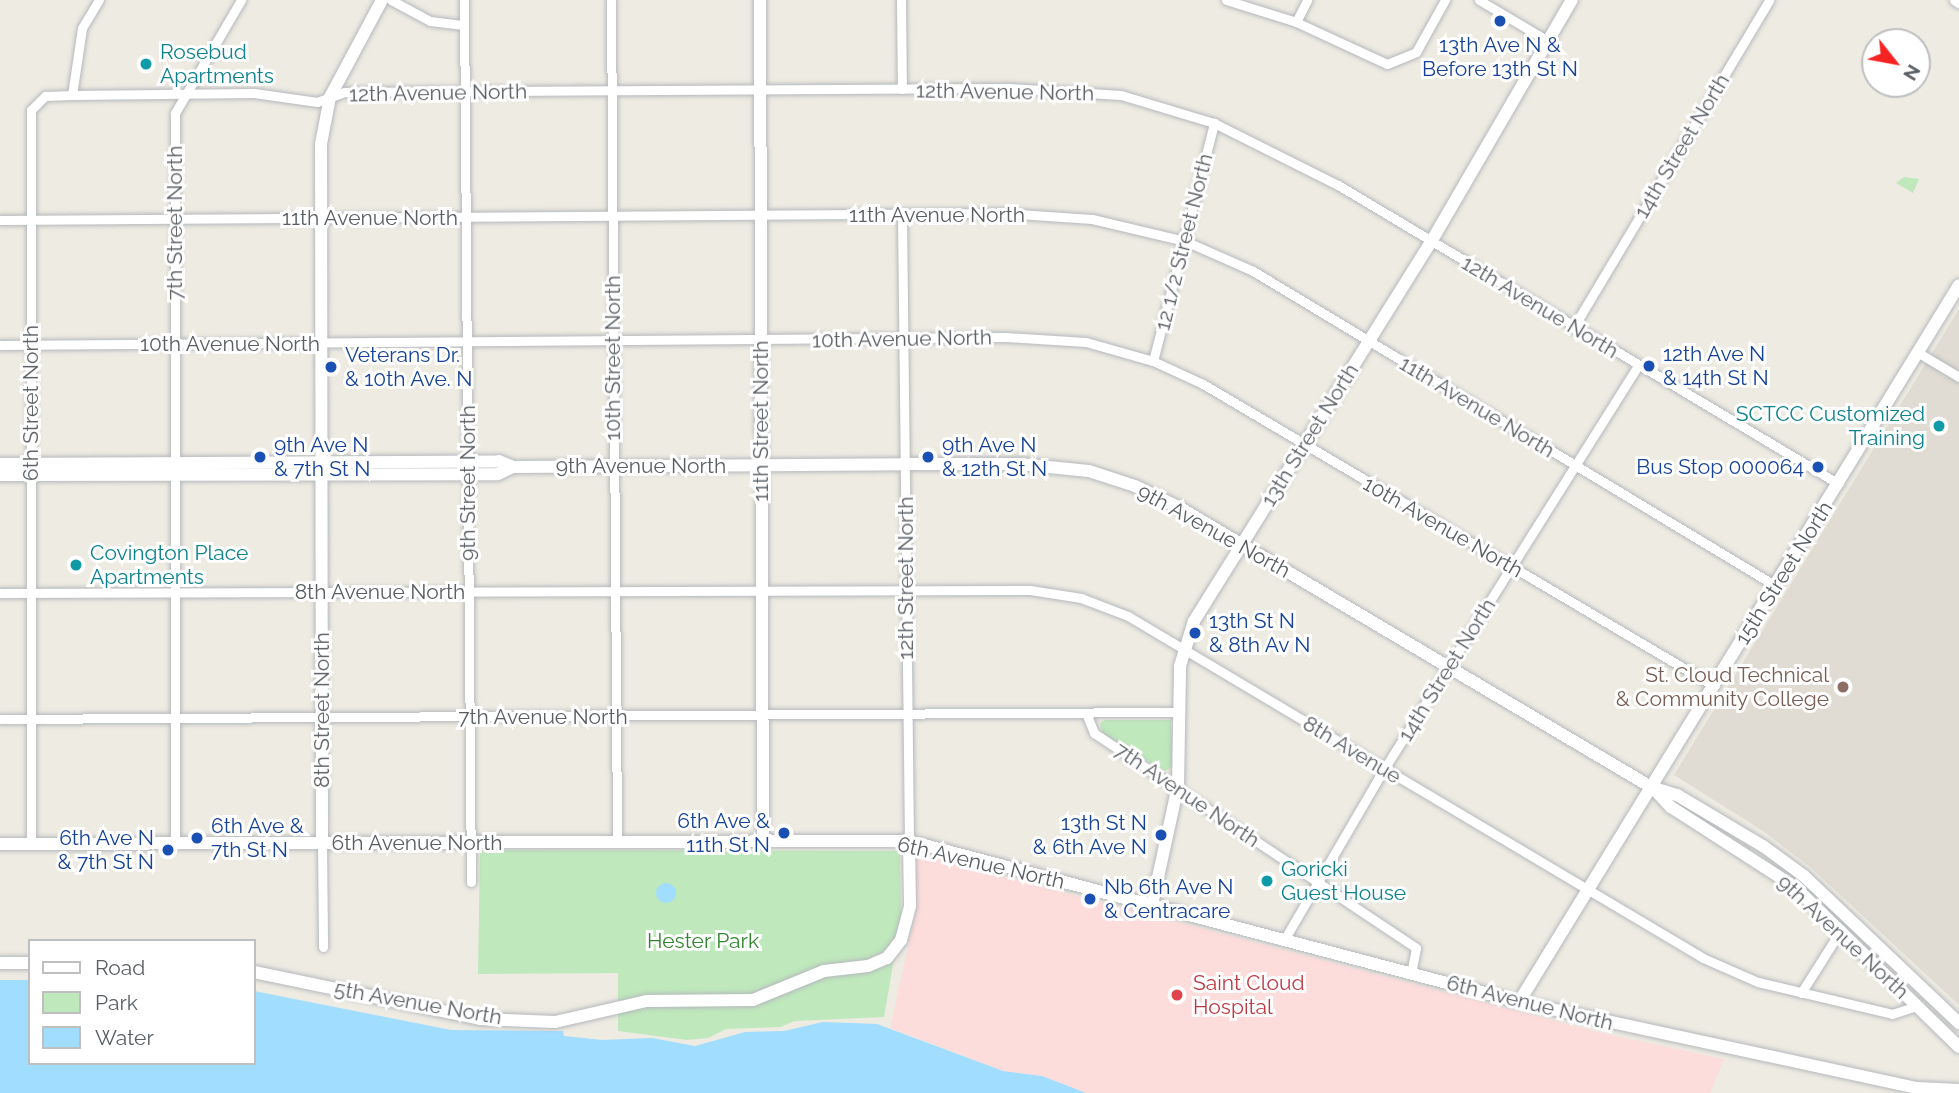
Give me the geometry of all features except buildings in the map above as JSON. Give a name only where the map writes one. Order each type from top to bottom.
[{"type":"street","points":[[72,95],[82,28],[99,0]]},
{"type":"street","name":"7th Street North","points":[[175,843],[175,113],[241,0]]},
{"type":"street","name":"8th Street North","points":[[323,947],[321,144],[330,97],[382,0]]},
{"type":"street","points":[[391,0],[430,22],[464,25]]},
{"type":"street","name":"9th Street North","points":[[464,0],[462,93],[467,343],[471,882]]},
{"type":"street","name":"10th Street North","points":[[611,0],[614,342],[611,466],[617,842]]},
{"type":"street","name":"11th Street North","points":[[760,0],[763,842]]},
{"type":"street","points":[[901,0],[902,89]]},
{"type":"street","points":[[1226,0],[1296,22],[1387,64],[1416,52],[1445,0]]},
{"type":"street","points":[[1296,22],[1307,0]]},
{"type":"street","points":[[1479,0],[1548,41]]},
{"type":"street","name":"13th Street North","points":[[1152,905],[1178,786],[1183,649],[1194,621],[1431,242],[1572,0]]},
{"type":"street","name":"14th Street North","points":[[1573,328],[1769,0]]},
{"type":"street","name":"12th Avenue North","points":[[72,95],[283,94],[317,102],[345,92],[1011,88],[1121,95],[1214,123],[1338,185],[1573,328],[1839,484]]},
{"type":"street","name":"6th Street North","points":[[31,844],[31,110],[45,96],[72,95]]},
{"type":"street","name":"12 1/2 Street North","points":[[1153,361],[1214,123]]},
{"type":"street","name":"11th Avenue North","points":[[0,220],[1005,213],[1092,219],[1185,241],[1253,271],[1776,586]]},
{"type":"street","name":"12th Street North","points":[[901,940],[910,906],[905,715],[907,464],[902,215]]},
{"type":"street","name":"15th Street North","points":[[1519,1002],[1959,285]]},
{"type":"street","name":"10th Avenue North","points":[[0,345],[906,341],[1006,337],[1086,342],[1153,361],[1203,384],[1303,446],[1714,686]]},
{"type":"street","points":[[1917,352],[1959,377]]},
{"type":"street","name":"14th Street North","points":[[1284,940],[1384,769],[1638,366]]},
{"type":"street","name":"9th Avenue North","points":[[0,464],[32,469],[466,468],[498,474],[513,467],[907,464],[1020,464],[1089,471],[1157,496],[1651,787],[1677,795],[1804,876],[1959,1023]]},
{"type":"street","name":"9th Avenue North","points":[[0,475],[32,469]]},
{"type":"street","name":"8th Avenue","points":[[761,591],[1030,590],[1081,598],[1128,616],[1703,958],[1758,982],[1892,1014],[1917,1006]]},
{"type":"street","name":"8th Avenue North","points":[[0,593],[761,591]]},
{"type":"street","name":"7th Avenue North","points":[[1086,712],[1094,733],[1178,786],[1416,948],[1411,974]]},
{"type":"street","name":"7th Avenue North","points":[[0,719],[763,717],[1180,712]]},
{"type":"street","name":"9th Avenue North","points":[[1651,787],[1671,807],[1795,887],[1959,1047]]},
{"type":"street","name":"6th Avenue North","points":[[0,844],[909,841],[1519,1002],[1916,1091],[1959,1090]]},
{"type":"street","points":[[1801,993],[1841,930]]},
{"type":"street","name":"5th Avenue North","points":[[256,972],[480,1019],[555,1022],[647,1000],[753,1000],[824,971],[868,966],[887,958],[901,940]]},
{"type":"street","points":[[0,963],[28,963]]},
{"type":"shaded area","name":"St. Cloud Technical & Community College","points":[[1959,309],[1959,1005],[1810,867],[1763,831],[1674,775]]},
{"type":"shaded area","name":"Saint Cloud Hospital","points":[[922,855],[1597,1032],[1724,1059],[1710,1093],[1086,1093],[1042,1076],[1003,1071],[890,1028],[915,915],[915,864]]},
{"type":"green space","points":[[1904,177],[1919,179],[1913,193],[1896,183]]},
{"type":"green space","points":[[1105,720],[1171,720],[1173,767],[1164,771],[1102,733],[1100,723]]},
{"type":"green space","name":"Hester Park","points":[[480,850],[900,851],[901,918],[884,1017],[794,1021],[781,1027],[726,1029],[708,1038],[687,1040],[618,1031],[618,973],[478,974]]},
{"type":"water","points":[[666,883],[673,886],[676,893],[673,900],[666,903],[659,900],[656,893],[659,886]]},
{"type":"water","points":[[0,980],[28,980],[28,1065],[256,1065],[256,991],[451,1030],[563,1031],[564,1036],[602,1040],[652,1038],[695,1046],[745,1032],[784,1031],[823,1022],[877,1024],[1003,1071],[1042,1076],[1086,1093],[0,1093]]},
{"type":"place","name":"13th Ave N & Before 13th St N","points":[[1500,21]]},
{"type":"place","name":"Rosebud Apartments","points":[[146,64]]},
{"type":"place","name":"12th Ave N & 14th St N","points":[[1649,366]]},
{"type":"place","name":"Veterans Dr. & 10th Ave. N","points":[[331,367]]},
{"type":"place","name":"SCTCC Customized Training","points":[[1939,426]]},
{"type":"place","name":"9th Ave N & 7th St N","points":[[260,457]]},
{"type":"place","name":"9th Ave N & 12th St N","points":[[928,457]]},
{"type":"place","name":"Bus Stop 000064","points":[[1818,467]]},
{"type":"place","name":"Covington Place Apartments","points":[[76,565]]},
{"type":"place","name":"13th St N & 8th Av N","points":[[1195,633]]},
{"type":"place","name":"St. Cloud Technical & Community College","points":[[1843,687]]},
{"type":"place","name":"6th Ave & 11th St N","points":[[784,833]]},
{"type":"place","name":"13th St N & 6th Ave N","points":[[1161,835]]},
{"type":"place","name":"6th Ave & 7th St N","points":[[197,838]]},
{"type":"place","name":"6th Ave N & 7th St N","points":[[168,850]]},
{"type":"place","name":"Goricki Guest House","points":[[1267,881]]},
{"type":"place","name":"Nb 6th Ave N & Centracare","points":[[1090,899]]},
{"type":"place","name":"Saint Cloud Hospital","points":[[1177,995]]}]
